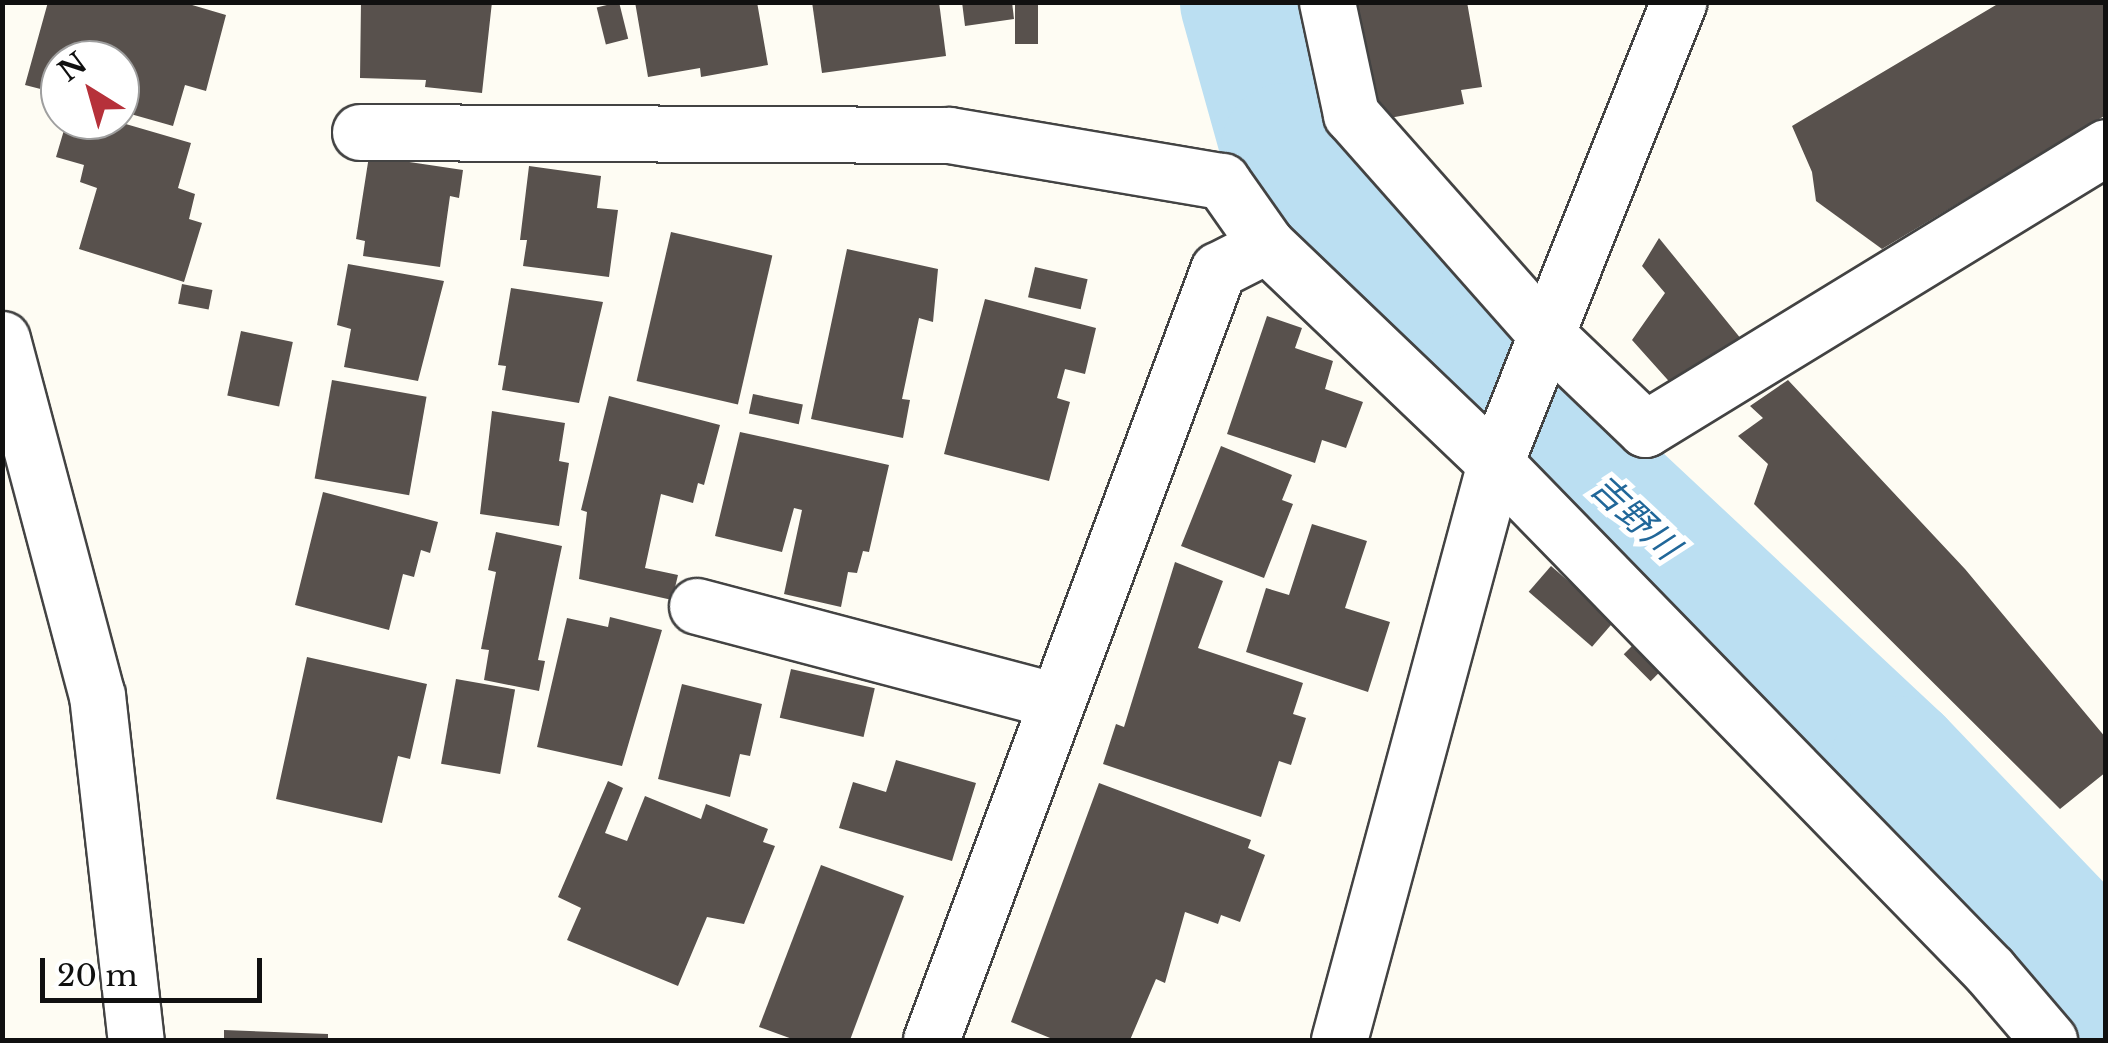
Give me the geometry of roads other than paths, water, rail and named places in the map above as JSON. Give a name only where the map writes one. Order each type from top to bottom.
[{"type":"street","points":[[1328,2],[1352,114],[1544,332],[1644,429],[2106,147]]},
{"type":"street","points":[[1339,1040],[1495,463],[1678,2]]},
{"type":"street","points":[[360,132],[949,135],[1222,181],[1267,244],[1495,463],[1990,971],[2050,1040]]},
{"type":"street","points":[[931,1040],[1054,700],[1218,270],[1267,244]]},
{"type":"street","points":[[2,339],[97,696],[136,1040]]},
{"type":"street","points":[[698,606],[1054,700]]},
{"type":"waterway","name":"吉野川","points":[[1246,2],[1287,149],[1483,375],[1897,762],[2106,980]]}]
